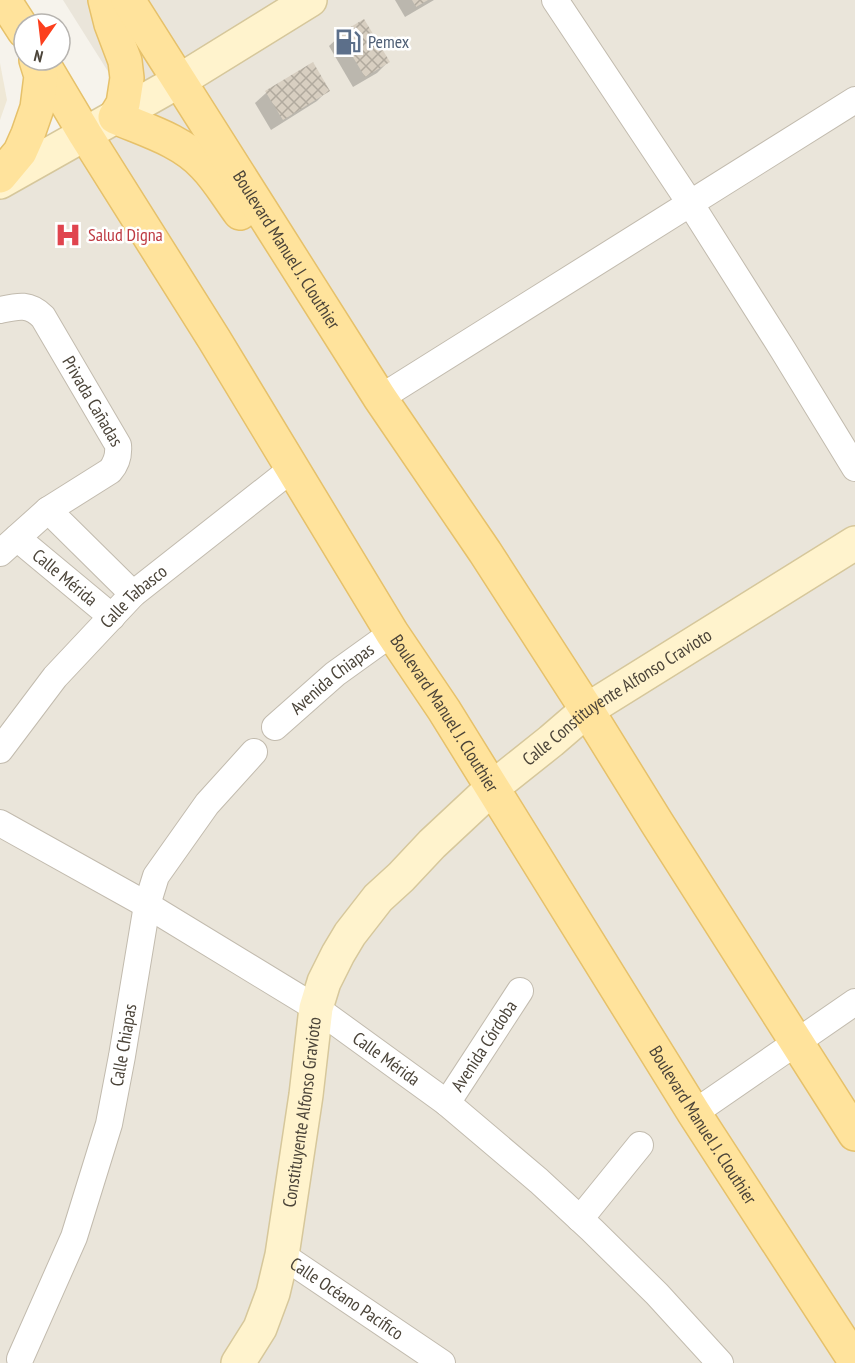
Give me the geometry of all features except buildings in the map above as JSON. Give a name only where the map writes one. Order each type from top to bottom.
[{"type":"main road","points":[[105,0],[125,61],[127,78],[123,104],[115,117],[176,143],[204,165],[297,288],[344,340]]},
{"type":"main road","name":"Boulevard Manuel J. Clouthier","points":[[128,0],[380,398],[485,552],[587,710],[855,1134]]},
{"type":"main road","points":[[0,176],[20,152],[28,134],[37,108],[40,72]]},
{"type":"main road","name":"Boulevard Manuel J. Clouthier","points":[[48,72],[214,339],[392,633],[444,710],[694,1113],[855,1361]]},
{"type":"street","points":[[0,182],[180,81],[310,0]]},
{"type":"street","points":[[555,0],[690,203],[855,468]]},
{"type":"street","points":[[380,398],[855,100]]},
{"type":"street","name":"Privada Cañadas","points":[[0,310],[27,307],[36,310],[43,317],[118,445],[115,466],[110,471],[48,510],[9,545]]},
{"type":"street","name":"Calle Tabasco","points":[[0,750],[55,677],[133,594],[293,468]]},
{"type":"street","name":"Calle Mérida","points":[[48,510],[133,594]]},
{"type":"street","name":"Calle Constituyente Alfonso Cravioto","points":[[401,877],[432,844],[492,788],[587,710],[855,543]]},
{"type":"street","name":"Calle Mérida","points":[[9,545],[112,616]]},
{"type":"street","name":"Avenida Chiapas","points":[[275,728],[335,674],[392,633]]},
{"type":"street","name":"Calle Chiapas","points":[[16,1357],[74,1237],[109,1124],[147,905],[156,876],[207,804],[254,753]]},
{"type":"street","name":"Calle Mérida","points":[[0,823],[147,905],[316,1008],[447,1103],[580,1219],[657,1294],[720,1363]]},
{"type":"street","name":"Constituyente Alfonso Gravioto","points":[[238,1363],[260,1328],[273,1293],[282,1255],[306,1095],[316,1008],[324,982],[350,934],[378,898],[401,877]]},
{"type":"street","name":"Avenida Córdoba","points":[[447,1103],[520,991]]},
{"type":"street","points":[[694,1113],[855,1002]]},
{"type":"street","points":[[580,1219],[640,1145]]},
{"type":"street","name":"Calle Océano Pacífico","points":[[282,1255],[442,1363]]},
{"type":"shaded area","points":[[63,0],[855,0],[855,1363],[0,1363],[0,175],[131,108]]},
{"type":"shaded area","points":[[0,63],[7,100],[0,120]]},
{"type":"place","name":"Pemex","points":[[348,42]]},
{"type":"place","name":"Salud Digna","points":[[68,235]]}]
